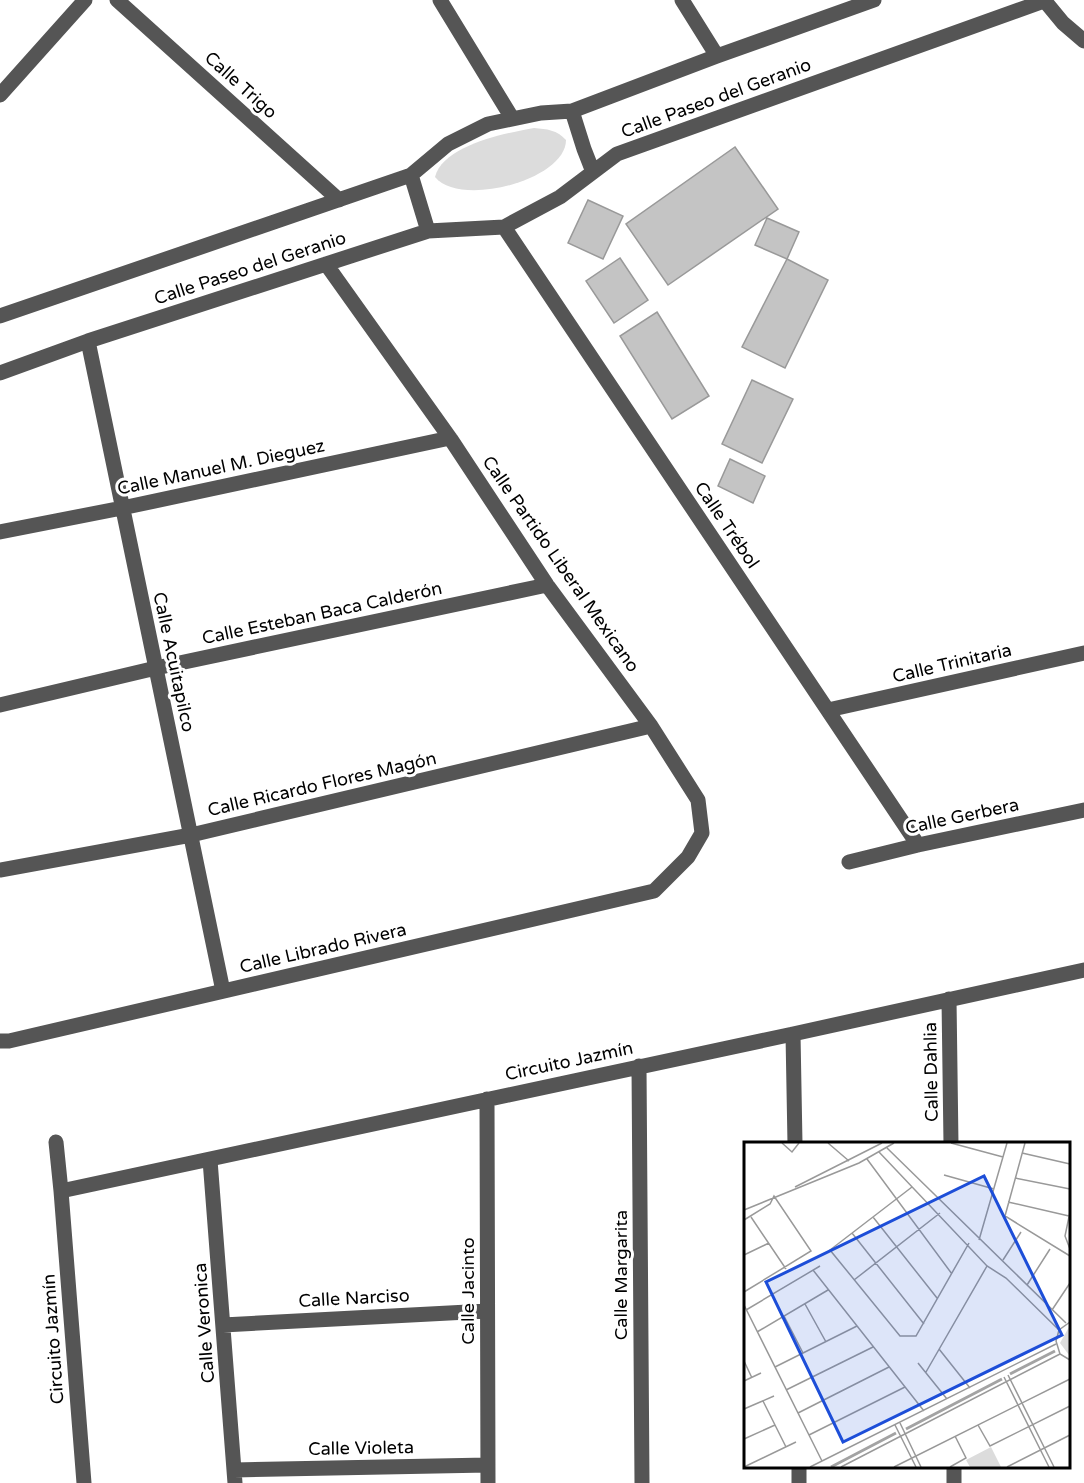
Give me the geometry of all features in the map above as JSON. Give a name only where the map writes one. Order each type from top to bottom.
[{"type":"street","points":[[0,95],[85,0]]},
{"type":"street","name":"Calle Trigo","points":[[117,0],[339,200]]},
{"type":"street","points":[[440,0],[512,118]]},
{"type":"street","points":[[682,0],[717,56]]},
{"type":"street","name":"Calle Paseo del Geranio","points":[[0,316],[411,175],[448,144],[488,124],[541,113],[572,111],[874,0]]},
{"type":"street","name":"Calle Paseo del Geranio","points":[[0,373],[88,341],[428,231],[504,227],[560,197],[617,154],[1044,1],[1063,23],[1084,41]]},
{"type":"street","points":[[572,111],[593,172]]},
{"type":"street","points":[[411,175],[428,231]]},
{"type":"street","name":"Calle Trébol","points":[[504,227],[918,845]]},
{"type":"street","name":"Calle Partido Liberal Mexicano","points":[[326,264],[450,438],[547,585],[651,726],[698,800],[702,832],[688,857],[654,891]]},
{"type":"street","name":"Calle Acuitapilco","points":[[88,341],[223,991]]},
{"type":"street","name":"Calle Manuel M. Dieguez","points":[[0,532],[450,438]]},
{"type":"street","name":"Calle Esteban Baca Calderón","points":[[0,705],[156,668],[547,585]]},
{"type":"street","name":"Calle Trinitaria","points":[[828,710],[1084,654]]},
{"type":"street","name":"Calle Ricardo Flores Magón","points":[[0,870],[191,835],[651,726]]},
{"type":"street","name":"Calle Gerbera","points":[[849,862],[1084,810]]},
{"type":"street","name":"Calle Librado Rivera","points":[[0,1041],[9,1041],[654,891]]},
{"type":"street","name":"Circuito Jazmín","points":[[61,1191],[1084,970]]},
{"type":"street","name":"Calle Dahlia","points":[[950,999],[951,1142]]},
{"type":"street","points":[[793,1034],[795,1142]]},
{"type":"street","name":"Calle Margarita","points":[[639,1066],[642,1483]]},
{"type":"street","name":"Calle Jacinto","points":[[487,1099],[488,1483]]},
{"type":"street","name":"Circuito Jazmín","points":[[56,1142],[84,1483]]},
{"type":"street","name":"Calle Veronica","points":[[210,1160],[235,1477]]},
{"type":"street","name":"Calle Narciso","points":[[224,1325],[487,1311]]},
{"type":"street","name":"Calle Violeta","points":[[235,1477],[488,1465]]},
{"type":"shaded area","points":[[534,128],[552,131],[566,140],[561,154],[549,167],[531,177],[510,185],[466,190],[448,186],[435,177],[440,166],[450,157],[477,142]]},
{"type":"building","points":[[735,147],[778,209],[668,285],[626,224]]},
{"type":"building","points":[[588,200],[623,216],[603,259],[568,243]]},
{"type":"building","points":[[767,218],[799,232],[787,259],[755,245]]},
{"type":"building","points":[[620,258],[648,300],[614,323],[586,281]]},
{"type":"building","points":[[787,259],[828,280],[785,368],[742,347]]},
{"type":"building","points":[[657,312],[709,396],[672,419],[620,336]]},
{"type":"building","points":[[752,380],[793,399],[762,463],[722,444]]},
{"type":"building","points":[[730,459],[765,476],[753,503],[718,486]]}]
